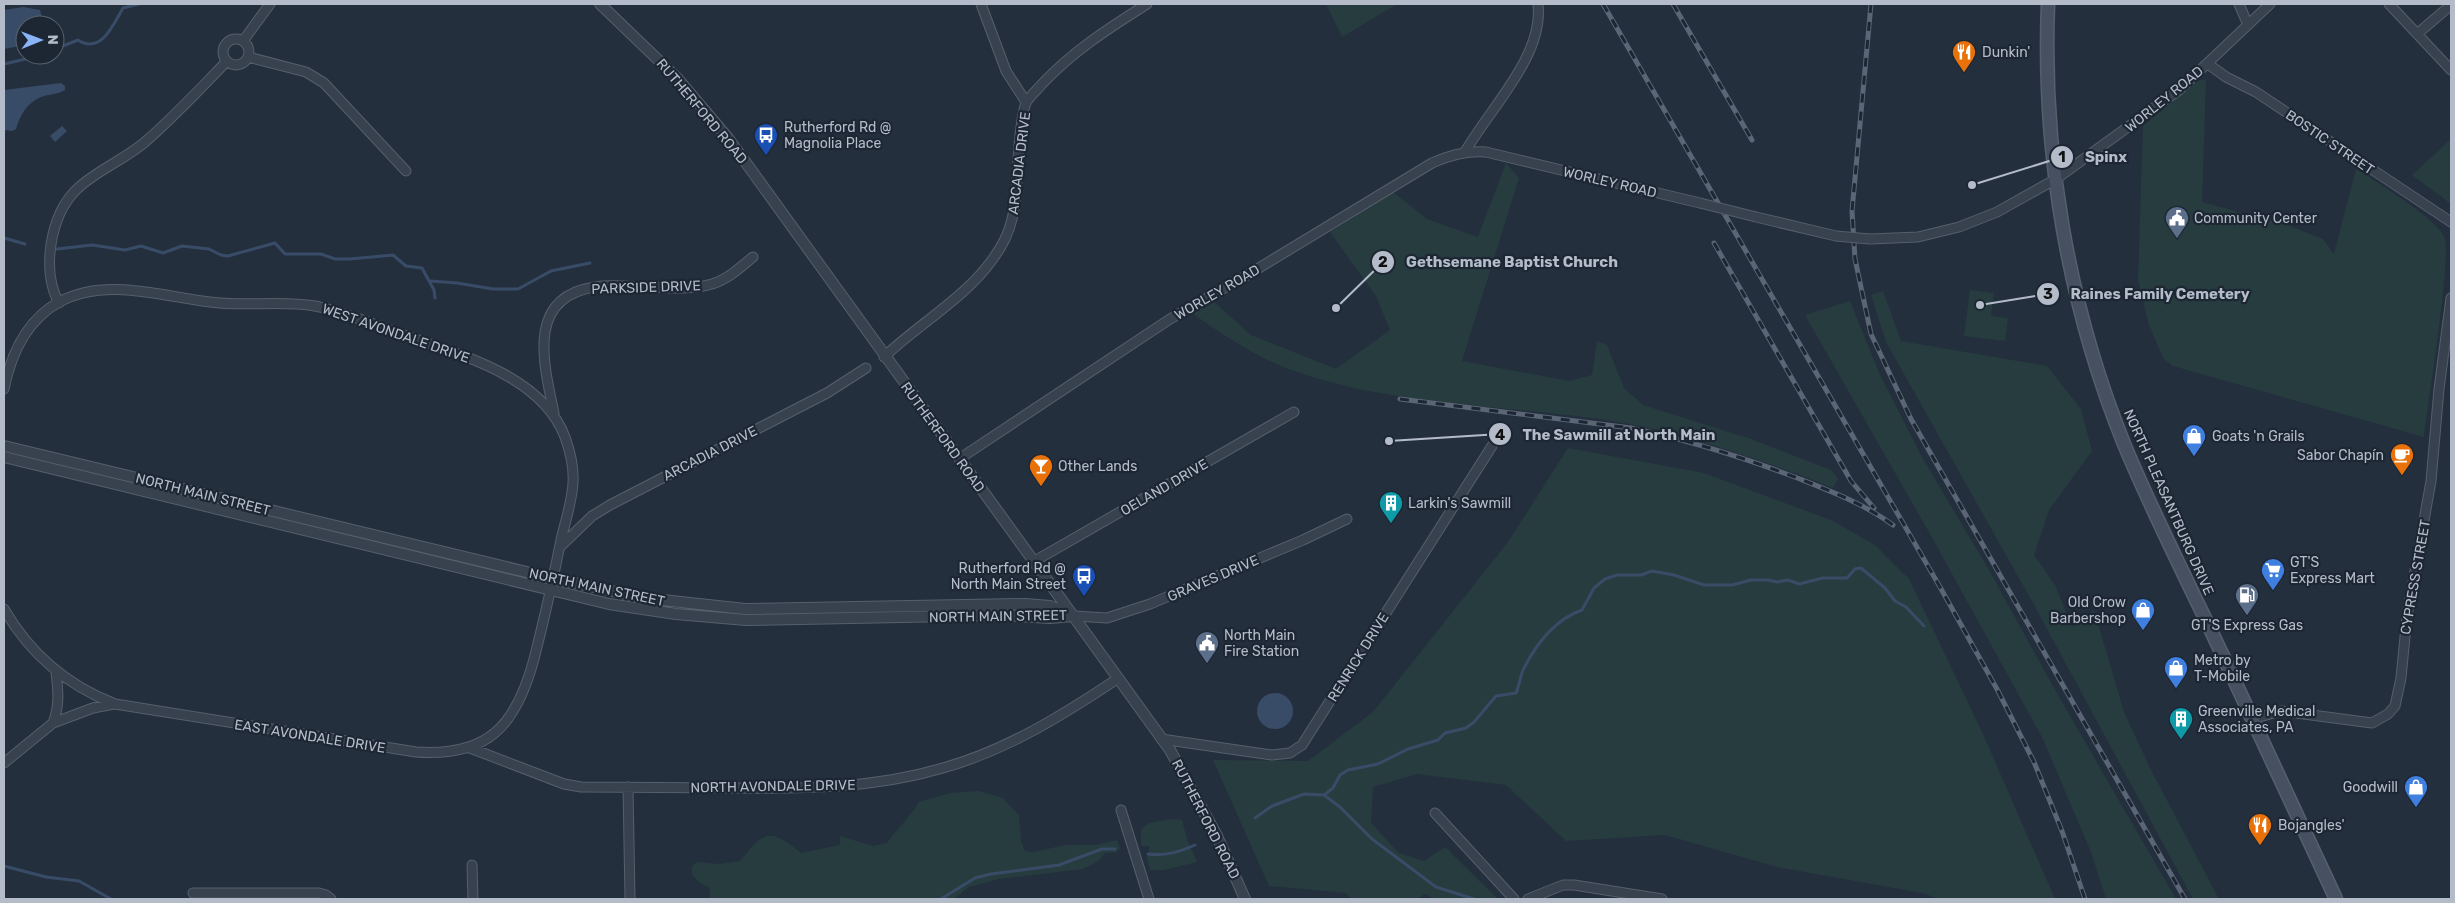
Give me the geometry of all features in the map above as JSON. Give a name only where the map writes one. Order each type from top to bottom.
[{"type":"main road","name":"NORTH PLEASANTBURG DRIVE","points":[[2048,4],[2048,97],[2056,179],[2063,227],[2082,313],[2096,365],[2116,422],[2154,511],[2336,899]]},
{"type":"street","points":[[243,41],[270,4]]},
{"type":"street","name":"RUTHERFORD ROAD","points":[[600,4],[677,78],[728,138],[884,357],[1074,616],[1184,773],[1217,836],[1245,899]]},
{"type":"street","points":[[982,4],[1006,70],[1026,102]]},
{"type":"street","name":"ARCADIA DRIVE","points":[[884,357],[904,339],[954,301],[981,273],[1006,237],[1014,212],[1019,146],[1026,102],[1076,51],[1147,4]]},
{"type":"street","points":[[1465,152],[1478,129],[1505,93],[1526,59],[1538,24],[1538,4]]},
{"type":"street","points":[[2239,4],[2248,24]]},
{"type":"street","name":"WORLEY ROAD","points":[[959,459],[1176,316],[1432,163],[1452,154],[1486,152],[1836,236],[1870,239],[1918,237],[1959,227],[1996,212],[2056,179],[2156,108],[2208,64],[2270,4]]},
{"type":"street","points":[[2389,4],[2451,70]]},
{"type":"street","points":[[2417,34],[2451,5]]},
{"type":"street","points":[[235,39],[243,41],[248,48],[248,57],[240,64],[233,65],[227,62],[223,54],[227,42],[235,39]]},
{"type":"street","points":[[248,57],[306,72],[324,83],[406,171]]},
{"type":"street","points":[[59,303],[52,292],[49,256],[62,212],[75,190],[137,149],[160,129],[227,62]]},
{"type":"street","name":"BOSTIC STREET","points":[[2208,64],[2226,77],[2256,92],[2451,222]]},
{"type":"street","name":"PARKSIDE DRIVE","points":[[554,413],[544,367],[542,342],[550,315],[566,298],[575,292],[597,286],[696,288],[727,278],[753,256]]},
{"type":"street","name":"WEST AVONDALE DRIVE","points":[[4,388],[8,370],[21,340],[36,322],[59,303],[90,292],[115,289],[212,303],[289,303],[320,307],[482,362],[514,380],[554,413],[568,447],[573,484],[552,584]]},
{"type":"street","name":"CYPRESS STREET","points":[[2252,719],[2281,711],[2372,722],[2388,714],[2395,706],[2401,678],[2407,616],[2431,482],[2439,389],[2451,298]]},
{"type":"street","name":"ARCADIA DRIVE","points":[[560,546],[592,516],[610,505],[827,393],[866,368]]},
{"type":"street","name":"OELAND DRIVE","points":[[1033,562],[1294,412]]},
{"type":"street","name":"NORTH MAIN STREET","points":[[4,446],[253,506],[552,584],[609,604],[652,611],[711,618],[785,620],[1002,615],[1050,618],[1074,616]]},
{"type":"street","name":"RENRICK DRIVE","points":[[1161,739],[1272,755],[1290,753],[1302,745],[1492,446]]},
{"type":"street","name":"NORTH MAIN STREET","points":[[4,457],[251,517],[552,584],[678,603],[745,609],[1025,604],[1050,606],[1074,616]]},
{"type":"street","points":[[251,517],[253,506]]},
{"type":"street","name":"GRAVES DRIVE","points":[[1074,616],[1106,618],[1150,604],[1303,540],[1348,519]]},
{"type":"street","name":"EAST AVONDALE DRIVE","points":[[4,609],[23,639],[56,672],[86,692],[115,704],[416,752],[442,752],[470,748],[501,728],[523,696],[552,584]]},
{"type":"street","points":[[785,608],[785,620]]},
{"type":"street","points":[[53,723],[58,711],[59,700],[56,672]]},
{"type":"street","name":"NORTH AVONDALE DRIVE","points":[[470,748],[564,784],[581,787],[800,789],[860,785],[910,777],[968,760],[1020,738],[1068,712],[1117,678]]},
{"type":"street","points":[[4,763],[53,723],[93,708],[115,704]]},
{"type":"street","points":[[628,787],[630,899]]},
{"type":"street","points":[[1121,810],[1149,899]]},
{"type":"street","points":[[1434,813],[1514,899]]},
{"type":"street","points":[[472,865],[473,899]]},
{"type":"street","points":[[1528,899],[1563,885],[1574,885],[1662,899]]},
{"type":"street","points":[[193,893],[318,893],[326,894],[331,899]]},
{"type":"green space","points":[[1326,4],[1397,4],[1342,37]]},
{"type":"green space","points":[[2206,79],[2202,202],[2287,225],[2323,239],[2334,254],[2356,169],[2417,210],[2438,228],[2444,236],[2446,248],[2445,270],[2424,437],[2173,366],[2163,358],[2149,325],[2138,280],[2143,126],[2197,81]]},
{"type":"green space","points":[[2451,139],[2451,204],[2412,175]]},
{"type":"green space","points":[[1506,163],[1519,178],[1462,361],[1569,381],[1592,375],[1597,341],[1607,345],[1624,388],[1643,405],[1748,438],[1831,470],[1838,479],[1833,488],[1734,452],[1644,427],[1567,415],[1411,398],[1334,383],[1269,361],[1229,338],[1192,313],[1213,301],[1251,335],[1336,369],[1390,330],[1376,296],[1330,232],[1393,192],[1427,219],[1478,237]]},
{"type":"green space","points":[[1970,290],[1994,293],[1991,316],[2008,318],[2005,341],[1964,336]]},
{"type":"green space","points":[[1883,291],[1901,341],[2047,366],[2081,409],[2092,451],[2049,510],[2034,555],[2055,585],[2072,627],[2094,610],[2124,712],[2150,768],[2219,899],[2193,899],[2033,603],[1886,342],[1871,295]]},
{"type":"green space","points":[[1850,301],[1880,375],[1923,459],[1989,570],[2059,697],[2176,899],[2106,899],[2091,852],[2043,739],[1930,534],[1805,315]]},
{"type":"green space","points":[[1568,448],[1704,473],[1831,520],[1875,545],[1909,579],[1983,734],[2055,899],[1940,899],[1922,893],[1777,867],[1665,835],[1566,841],[1506,785],[1417,774],[1373,787],[1371,823],[1399,853],[1424,861],[1445,847],[1498,899],[1434,899],[1425,894],[1417,899],[1351,899],[1346,893],[1269,886],[1213,760],[1308,761],[1373,712],[1508,542]]},
{"type":"green space","points":[[979,791],[1003,798],[1019,815],[1021,841],[1025,851],[1034,852],[1065,845],[1096,845],[1117,840],[1120,848],[1117,852],[1105,853],[1099,861],[1083,869],[999,879],[969,887],[954,899],[709,899],[710,888],[699,882],[692,875],[692,866],[697,862],[719,864],[740,861],[755,843],[768,836],[782,839],[801,853],[840,845],[840,836],[873,846],[887,843],[919,802],[950,793]]},
{"type":"green space","points":[[1171,819],[1182,820],[1187,839],[1197,862],[1164,870],[1150,870],[1147,859],[1150,846],[1141,846],[1141,829],[1149,823]]},
{"type":"water","points":[[23,7],[40,10],[41,15],[15,15],[15,47],[4,49],[4,10]]},
{"type":"water","points":[[61,83],[65,86],[65,90],[36,100],[25,110],[16,129],[12,131],[4,130],[4,90]]},
{"type":"water","points":[[62,126],[67,131],[55,142],[50,136]]},
{"type":"water","points":[[1275,693],[1282,694],[1288,698],[1292,704],[1292,718],[1288,724],[1282,728],[1275,729],[1268,728],[1262,724],[1258,718],[1257,711],[1258,704],[1262,698],[1268,694]]},
{"type":"waterway","points":[[65,45],[78,40],[86,44],[100,41],[110,30],[123,8],[139,4]]},
{"type":"waterway","points":[[4,64],[15,61]]},
{"type":"waterway","points":[[4,238],[25,244]]},
{"type":"waterway","points":[[57,249],[92,245],[125,250],[141,246],[163,253],[182,246],[209,249],[228,256],[275,243],[285,254],[321,254],[335,259],[393,255],[406,266],[422,268],[434,290],[435,298]]},
{"type":"waterway","points":[[430,281],[493,289],[518,289],[551,271],[590,263]]},
{"type":"waterway","points":[[1324,795],[1333,788],[1340,775],[1348,770],[1378,764],[1408,749],[1438,740],[1445,733],[1466,728],[1474,722],[1496,696],[1516,693],[1523,670],[1540,642],[1563,620],[1582,610],[1594,588],[1605,579],[1617,575],[1641,575],[1652,571],[1674,575],[1704,585],[1732,585],[1751,580],[1777,582],[1788,580],[1799,584],[1823,578],[1847,578],[1855,569],[1861,568],[1885,588],[1895,601],[1906,607],[1924,626]]},
{"type":"waterway","points":[[1255,818],[1272,806],[1304,794],[1324,795],[1340,807],[1372,839],[1436,887],[1474,899]]},
{"type":"waterway","points":[[1148,854],[1172,853],[1195,845]]},
{"type":"waterway","points":[[941,899],[975,878],[991,874],[1059,865],[1102,849],[1115,849]]},
{"type":"waterway","points":[[4,866],[46,877],[79,881],[111,899]]},
{"type":"railway","points":[[1603,4],[1940,587],[1998,691],[2034,762],[2062,831],[2085,899]]},
{"type":"railway","points":[[1673,4],[1752,140]]},
{"type":"railway","points":[[1871,4],[1852,211],[1855,259],[1871,334],[1911,419],[2185,899]]},
{"type":"railway","points":[[1714,243],[1851,481],[1874,508]]},
{"type":"railway","points":[[1400,399],[1631,428],[1674,438],[1738,457],[1812,484],[1860,505],[1893,525]]},
{"type":"place","name":"Dunkin'","points":[[1964,73]]},
{"type":"place","name":"Rutherford Rd @ Magnolia Place","points":[[766,156]]},
{"type":"place","name":"Spinx","points":[[1972,185]]},
{"type":"place","name":"Community Center","points":[[2177,239]]},
{"type":"place","name":"Raines Family Cemetery","points":[[1980,305]]},
{"type":"place","name":"Gethsemane Baptist Church","points":[[1336,308]]},
{"type":"place","name":"The Sawmill at North Main","points":[[1389,441]]},
{"type":"place","name":"Goats 'n Grails","points":[[2194,457]]},
{"type":"place","name":"Sabor Chapín","points":[[2402,476]]},
{"type":"place","name":"Other Lands","points":[[1041,487]]},
{"type":"place","name":"Larkin's Sawmill","points":[[1391,524]]},
{"type":"place","name":"GT'S Express Mart","points":[[2273,591]]},
{"type":"place","name":"Rutherford Rd @ North Main Street","points":[[1084,597]]},
{"type":"place","name":"GT'S Express Gas","points":[[2247,616]]},
{"type":"place","name":"Old Crow Barbershop","points":[[2143,631]]},
{"type":"place","name":"North Main Fire Station","points":[[1207,664]]},
{"type":"place","name":"Metro by T-Mobile","points":[[2176,689]]},
{"type":"place","name":"Greenville Medical Associates, PA","points":[[2181,740]]},
{"type":"place","name":"Goodwill","points":[[2416,808]]},
{"type":"place","name":"Bojangles'","points":[[2260,846]]}]
